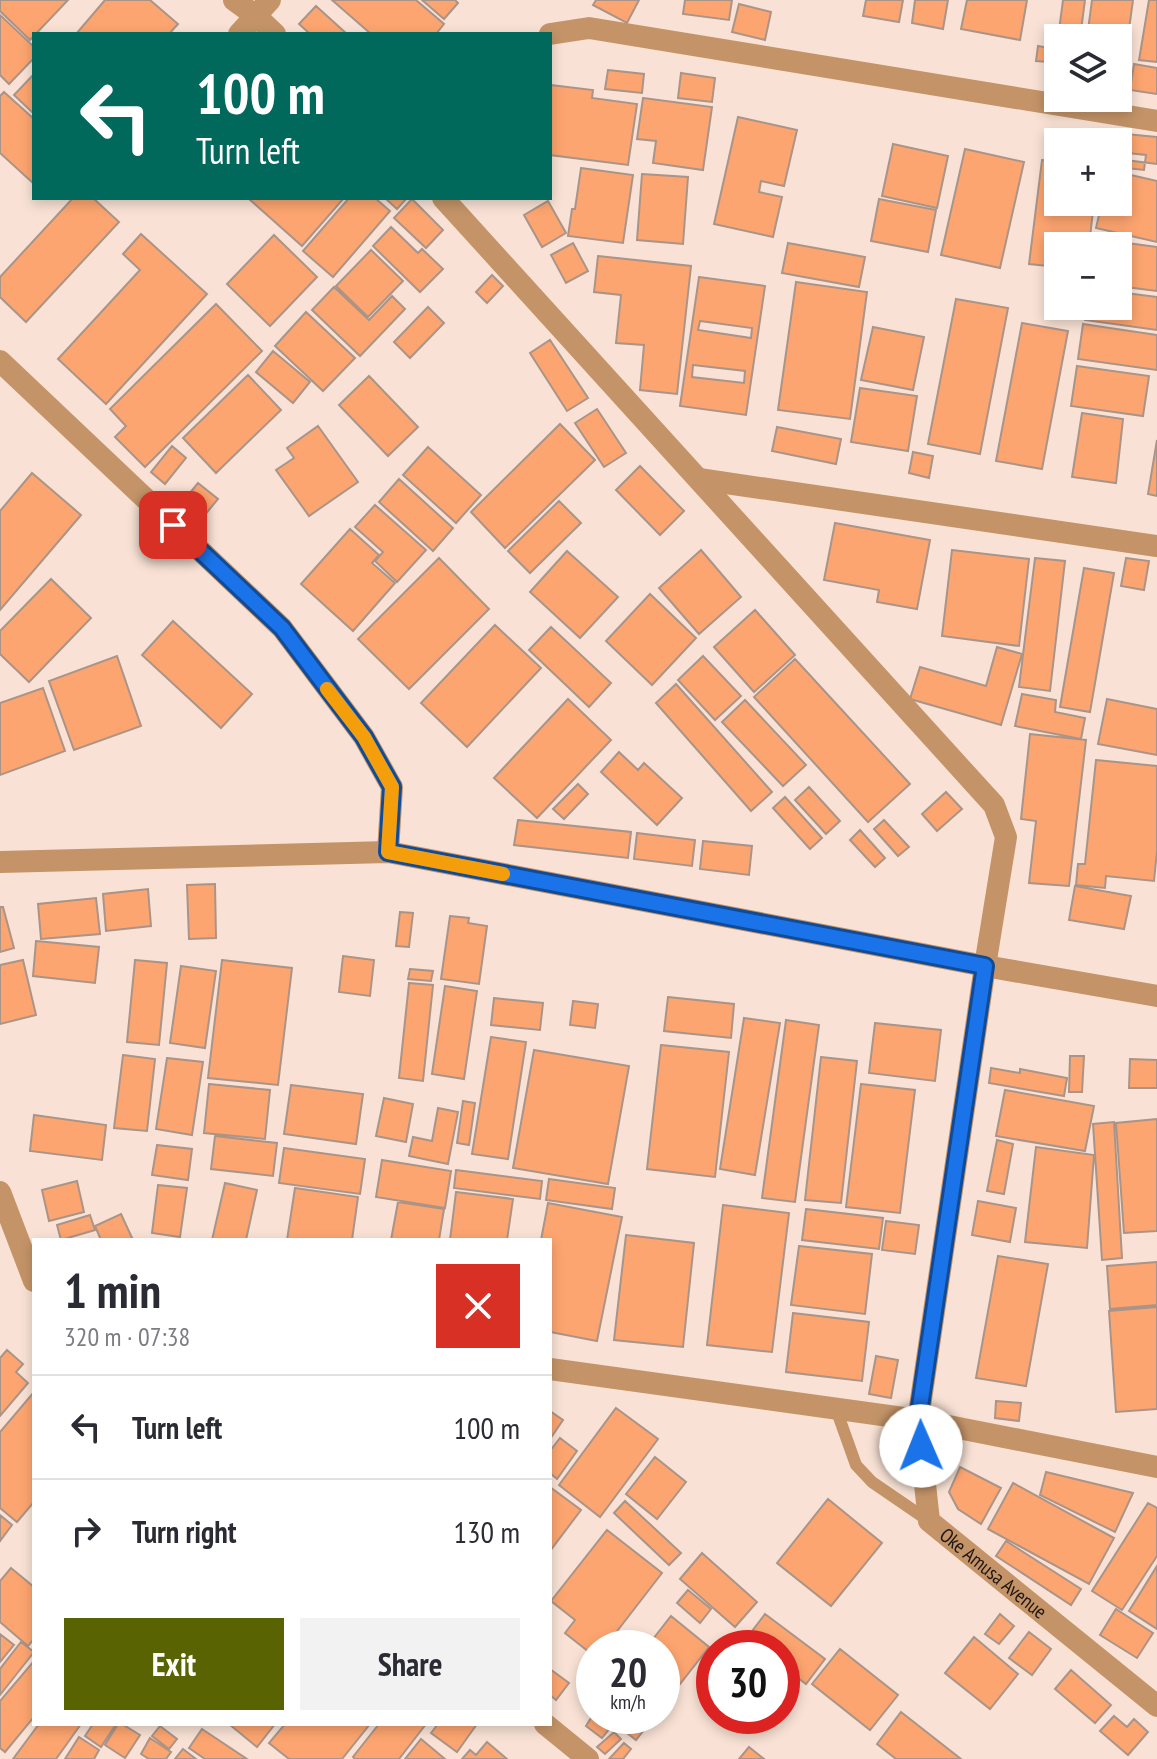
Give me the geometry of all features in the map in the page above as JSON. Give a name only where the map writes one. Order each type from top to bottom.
[{"type":"street","points":[[234,0],[263,8],[274,32]]},
{"type":"street","points":[[241,32],[263,8]]},
{"type":"street","points":[[552,34],[589,28],[1157,121]]},
{"type":"street","name":"Oke Amusa Avenue","points":[[445,200],[994,805],[1006,837],[918,1420],[929,1521],[1157,1706]]},
{"type":"street","points":[[0,361],[282,628],[364,737],[392,787],[388,852]]},
{"type":"street","points":[[699,479],[1157,546]]},
{"type":"street","points":[[0,862],[388,852],[1157,996]]},
{"type":"street","points":[[0,1192],[32,1276]]},
{"type":"street","points":[[552,1369],[918,1420],[1157,1467]]},
{"type":"street","points":[[547,1726],[588,1759]]},
{"type":"lane","points":[[836,1409],[856,1465],[872,1482],[929,1521]]},
{"type":"building","points":[[0,0],[68,0],[38,32],[32,32],[30,40],[0,11]]},
{"type":"building","points":[[105,0],[150,0],[178,24],[171,32],[78,32]]},
{"type":"building","points":[[332,0],[416,0],[444,24],[438,32],[369,32]]},
{"type":"building","points":[[422,0],[455,0],[458,3],[444,19]]},
{"type":"building","points":[[596,0],[639,0],[627,23],[593,5]]},
{"type":"building","points":[[685,0],[732,0],[729,20],[683,14]]},
{"type":"building","points":[[866,0],[903,0],[899,22],[863,16]]},
{"type":"building","points":[[915,0],[948,0],[943,29],[912,23]]},
{"type":"building","points":[[967,0],[1027,0],[1020,40],[961,29]]},
{"type":"building","points":[[1063,0],[1085,0],[1082,24],[1060,24]]},
{"type":"building","points":[[1092,0],[1133,0],[1130,24],[1089,24]]},
{"type":"building","points":[[1149,0],[1157,0],[1157,62],[1139,60]]},
{"type":"building","points":[[739,4],[771,12],[765,40],[732,32]]},
{"type":"building","points":[[316,6],[345,32],[308,32],[299,24]]},
{"type":"building","points":[[0,15],[32,45],[32,60],[9,84],[0,75]]},
{"type":"building","points":[[1038,46],[1044,47],[1044,62],[1036,61]]},
{"type":"building","points":[[1134,64],[1157,68],[1157,94],[1132,90]]},
{"type":"building","points":[[608,70],[644,74],[642,93],[605,89]]},
{"type":"building","points":[[681,73],[715,78],[712,102],[678,98]]},
{"type":"building","points":[[32,76],[32,112],[14,95]]},
{"type":"building","points":[[552,85],[593,90],[592,98],[637,104],[628,165],[552,155]]},
{"type":"building","points":[[4,92],[32,117],[32,182],[0,153],[0,96]]},
{"type":"building","points":[[643,98],[712,107],[703,170],[653,163],[656,141],[637,139]]},
{"type":"building","points":[[738,117],[797,130],[784,186],[761,181],[759,192],[782,197],[773,237],[714,224]]},
{"type":"building","points":[[1132,135],[1157,137],[1157,164],[1132,161]]},
{"type":"building","points":[[893,144],[948,156],[937,208],[882,196]]},
{"type":"building","points":[[965,149],[1024,162],[1000,268],[941,255]]},
{"type":"building","points":[[1132,154],[1146,155],[1144,170],[1132,169]]},
{"type":"building","points":[[1044,160],[1044,216],[1092,216],[1091,232],[1044,232],[1044,266],[1029,264]]},
{"type":"building","points":[[581,168],[633,175],[623,243],[568,236]]},
{"type":"building","points":[[642,174],[688,177],[683,244],[637,240]]},
{"type":"building","points":[[1132,175],[1157,181],[1157,242],[1132,236],[1132,232],[1096,228],[1099,216],[1132,216]]},
{"type":"building","points":[[879,199],[936,210],[928,252],[871,241]]},
{"type":"building","points":[[71,200],[95,200],[119,222],[26,322],[0,297],[0,277]]},
{"type":"building","points":[[250,200],[342,200],[302,246]]},
{"type":"building","points":[[347,200],[377,200],[390,211],[333,277],[303,251]]},
{"type":"building","points":[[387,200],[405,200],[397,209]]},
{"type":"building","points":[[413,200],[443,230],[426,248],[394,218]]},
{"type":"building","points":[[548,201],[566,233],[542,247],[524,215]]},
{"type":"building","points":[[391,227],[418,253],[422,249],[443,269],[420,292],[373,246]]},
{"type":"building","points":[[141,234],[207,294],[106,404],[58,359],[140,270],[123,254]]},
{"type":"building","points":[[274,235],[317,277],[270,326],[227,284]]},
{"type":"building","points":[[573,243],[588,271],[566,283],[551,255]]},
{"type":"building","points":[[788,243],[865,257],[859,287],[782,273]]},
{"type":"building","points":[[1132,244],[1157,247],[1157,291],[1132,288]]},
{"type":"building","points":[[371,250],[403,281],[368,317],[336,286]]},
{"type":"building","points":[[598,256],[691,266],[677,394],[640,390],[644,345],[616,343],[621,295],[594,292]]},
{"type":"building","points":[[492,275],[503,286],[487,303],[476,292]]},
{"type":"building","points":[[699,277],[765,286],[746,415],[680,406]],"holes":[[[700,321],[752,328],[751,338],[698,330]],[[693,365],[745,371],[744,383],[692,377]]]},
{"type":"building","points":[[796,282],[867,292],[850,419],[778,410]]},
{"type":"building","points":[[334,287],[369,320],[392,296],[405,309],[360,356],[312,310]]},
{"type":"building","points":[[1132,294],[1157,297],[1157,330],[1085,320],[1132,320]]},
{"type":"building","points":[[956,299],[1008,308],[980,454],[928,444]]},
{"type":"building","points":[[216,304],[262,351],[145,467],[115,437],[126,426],[110,409]]},
{"type":"building","points":[[428,307],[444,323],[410,358],[394,342]]},
{"type":"building","points":[[306,312],[355,358],[323,391],[275,346]]},
{"type":"building","points":[[1022,323],[1068,331],[1042,469],[996,461]]},
{"type":"building","points":[[1083,324],[1157,335],[1157,370],[1078,359]]},
{"type":"building","points":[[873,327],[924,337],[913,390],[861,380]]},
{"type":"building","points":[[550,340],[588,398],[567,411],[530,353]]},
{"type":"building","points":[[273,351],[310,382],[293,403],[256,372]]},
{"type":"building","points":[[1077,366],[1149,376],[1143,416],[1071,406]]},
{"type":"building","points":[[248,375],[281,410],[216,473],[183,438]]},
{"type":"building","points":[[369,376],[418,427],[388,456],[339,405]]},
{"type":"building","points":[[860,388],[917,396],[908,451],[851,442]]},
{"type":"building","points":[[597,409],[626,453],[604,467],[575,423]]},
{"type":"building","points":[[1082,413],[1123,419],[1116,483],[1072,477]]},
{"type":"building","points":[[560,424],[595,460],[505,548],[471,512]]},
{"type":"building","points":[[318,426],[358,482],[309,516],[276,470],[294,458],[287,448]]},
{"type":"building","points":[[777,427],[841,439],[836,464],[772,451]]},
{"type":"building","points":[[1157,440],[1157,496],[1148,494]]},
{"type":"building","points":[[172,446],[186,458],[165,484],[151,472]]},
{"type":"building","points":[[428,447],[481,495],[456,523],[403,475]]},
{"type":"building","points":[[913,452],[933,456],[929,478],[909,473]]},
{"type":"building","points":[[640,466],[684,511],[660,535],[616,490]]},
{"type":"building","points":[[32,473],[81,515],[0,610],[0,511]]},
{"type":"building","points":[[399,479],[453,528],[433,551],[379,502]]},
{"type":"building","points":[[198,483],[218,499],[204,516],[184,500]]},
{"type":"building","points":[[559,501],[581,523],[530,573],[508,551]]},
{"type":"building","points":[[375,505],[426,550],[397,582],[375,561],[383,552],[355,527]]},
{"type":"building","points":[[835,523],[930,540],[917,609],[877,602],[879,590],[824,580]]},
{"type":"building","points":[[350,529],[379,555],[372,563],[395,583],[353,631],[301,584]]},
{"type":"building","points":[[701,550],[741,597],[699,634],[659,588]]},
{"type":"building","points":[[952,550],[1029,559],[1019,646],[942,636]]},
{"type":"building","points":[[567,551],[618,597],[580,638],[530,592]]},
{"type":"building","points":[[439,558],[489,609],[409,689],[358,639]]},
{"type":"building","points":[[1035,558],[1065,561],[1050,691],[1019,687]]},
{"type":"building","points":[[1126,558],[1149,561],[1144,590],[1121,586]]},
{"type":"building","points":[[1084,568],[1114,573],[1090,712],[1060,707]]},
{"type":"building","points":[[51,579],[91,618],[29,682],[0,654],[0,631]]},
{"type":"building","points":[[650,594],[696,638],[652,685],[606,641]]},
{"type":"building","points":[[755,610],[795,655],[754,692],[714,647]]},
{"type":"building","points":[[173,621],[252,694],[221,728],[142,655]]},
{"type":"building","points":[[495,625],[541,668],[467,747],[421,703]]},
{"type":"building","points":[[551,627],[611,683],[589,707],[529,650]]},
{"type":"building","points":[[997,647],[1022,654],[1001,725],[910,699],[920,667],[986,686]]},
{"type":"building","points":[[117,656],[141,726],[74,750],[49,681]]},
{"type":"building","points":[[703,656],[741,696],[715,720],[678,680]]},
{"type":"building","points":[[795,659],[910,784],[868,822],[754,697]]},
{"type":"building","points":[[676,684],[772,792],[751,811],[656,703]]},
{"type":"building","points":[[43,688],[65,751],[0,775],[0,703]]},
{"type":"building","points":[[1022,694],[1056,700],[1055,712],[1085,718],[1081,739],[1015,726]]},
{"type":"building","points":[[568,699],[611,740],[537,818],[494,778]]},
{"type":"building","points":[[1107,699],[1157,709],[1157,755],[1098,744]]},
{"type":"building","points":[[745,700],[806,765],[783,786],[722,722]]},
{"type":"building","points":[[1030,734],[1086,740],[1069,886],[1029,883],[1036,821],[1021,819]]},
{"type":"building","points":[[619,752],[638,770],[644,763],[682,798],[657,825],[601,772]]},
{"type":"building","points":[[1096,760],[1157,766],[1154,881],[1106,876],[1105,888],[1076,885],[1078,864],[1085,864]]},
{"type":"building","points":[[578,784],[588,794],[564,819],[553,809]]},
{"type":"building","points":[[809,787],[840,821],[826,834],[795,800]]},
{"type":"building","points":[[946,792],[962,809],[937,831],[922,814]]},
{"type":"building","points":[[785,797],[822,838],[810,849],[773,808]]},
{"type":"building","points":[[518,820],[631,832],[628,858],[514,845]]},
{"type":"building","points":[[884,820],[909,847],[898,856],[874,829]]},
{"type":"building","points":[[860,830],[885,858],[875,867],[850,840]]},
{"type":"building","points":[[637,833],[695,840],[692,866],[634,859]]},
{"type":"building","points":[[703,841],[752,846],[749,875],[700,869]]},
{"type":"building","points":[[215,884],[216,938],[189,939],[187,885]]},
{"type":"building","points":[[1075,886],[1131,896],[1124,929],[1069,920]]},
{"type":"building","points":[[148,889],[151,926],[106,931],[103,894]]},
{"type":"building","points":[[96,898],[100,934],[41,939],[38,904]]},
{"type":"building","points":[[0,907],[3,907],[14,948],[0,952]]},
{"type":"building","points":[[400,912],[413,913],[409,947],[396,946]]},
{"type":"building","points":[[450,916],[469,918],[468,923],[487,926],[479,984],[441,979]]},
{"type":"building","points":[[36,941],[99,947],[95,983],[33,976]]},
{"type":"building","points":[[343,956],[374,960],[370,996],[339,992]]},
{"type":"building","points":[[23,960],[36,1015],[0,1024],[0,965]]},
{"type":"building","points":[[135,960],[167,963],[159,1045],[127,1042]]},
{"type":"building","points":[[222,960],[292,968],[278,1085],[208,1078]]},
{"type":"building","points":[[181,966],[216,971],[205,1048],[170,1043]]},
{"type":"building","points":[[410,969],[433,971],[431,981],[408,979]]},
{"type":"building","points":[[409,983],[433,985],[423,1081],[399,1078]]},
{"type":"building","points":[[445,986],[477,991],[464,1079],[432,1074]]},
{"type":"building","points":[[668,997],[734,1004],[731,1038],[664,1031]]},
{"type":"building","points":[[494,998],[543,1003],[540,1030],[491,1025]]},
{"type":"building","points":[[573,1001],[598,1004],[595,1028],[570,1025]]},
{"type":"building","points":[[744,1018],[780,1023],[755,1175],[720,1169]]},
{"type":"building","points":[[786,1020],[819,1025],[795,1202],[762,1198]]},
{"type":"building","points":[[875,1023],[941,1030],[935,1081],[869,1073]]},
{"type":"building","points":[[491,1037],[526,1042],[508,1159],[472,1154]]},
{"type":"building","points":[[661,1045],[729,1052],[715,1177],[647,1169]]},
{"type":"building","points":[[534,1050],[629,1066],[608,1184],[513,1168]]},
{"type":"building","points":[[123,1055],[155,1059],[147,1131],[114,1128]]},
{"type":"building","points":[[1070,1056],[1084,1056],[1082,1092],[1069,1092]]},
{"type":"building","points":[[821,1057],[857,1061],[841,1203],[805,1200]]},
{"type":"building","points":[[167,1058],[203,1062],[192,1135],[156,1129]]},
{"type":"building","points":[[1130,1059],[1157,1060],[1157,1088],[1129,1088]]},
{"type":"building","points":[[991,1068],[1020,1073],[1020,1069],[1067,1078],[1064,1096],[989,1083]]},
{"type":"building","points":[[209,1084],[270,1090],[265,1139],[204,1133]]},
{"type":"building","points":[[861,1084],[915,1090],[900,1213],[846,1207]]},
{"type":"building","points":[[291,1085],[363,1094],[356,1144],[284,1134]]},
{"type":"building","points":[[1005,1090],[1094,1106],[1085,1151],[996,1136]]},
{"type":"building","points":[[384,1098],[413,1104],[406,1142],[376,1136]]},
{"type":"building","points":[[463,1101],[475,1103],[469,1145],[457,1143]]},
{"type":"building","points":[[438,1108],[458,1112],[448,1164],[409,1156],[413,1137],[432,1141]]},
{"type":"building","points":[[34,1115],[106,1125],[102,1160],[30,1151]]},
{"type":"building","points":[[1157,1119],[1157,1231],[1124,1233],[1116,1123]]},
{"type":"building","points":[[1114,1122],[1122,1258],[1102,1260],[1093,1124]]},
{"type":"building","points":[[215,1136],[277,1143],[273,1176],[211,1169]]},
{"type":"building","points":[[997,1140],[1013,1144],[1004,1194],[987,1191]]},
{"type":"building","points":[[157,1145],[192,1149],[188,1180],[152,1175]]},
{"type":"building","points":[[1036,1147],[1094,1155],[1087,1248],[1025,1242]]},
{"type":"building","points":[[284,1148],[365,1159],[360,1194],[279,1183]]},
{"type":"building","points":[[382,1160],[451,1171],[445,1208],[376,1197]]},
{"type":"building","points":[[456,1170],[542,1181],[540,1199],[454,1188]]},
{"type":"building","points":[[549,1179],[615,1188],[612,1209],[546,1200]]},
{"type":"building","points":[[77,1181],[84,1212],[49,1221],[42,1190]]},
{"type":"building","points":[[225,1183],[257,1190],[246,1238],[212,1238]]},
{"type":"building","points":[[158,1185],[187,1188],[180,1237],[152,1233]]},
{"type":"building","points":[[295,1188],[358,1197],[352,1238],[287,1238]]},
{"type":"building","points":[[456,1192],[513,1199],[507,1238],[450,1238]]},
{"type":"building","points":[[978,1201],[1016,1208],[1010,1242],[972,1235]]},
{"type":"building","points":[[398,1202],[444,1209],[439,1238],[391,1238]]},
{"type":"building","points":[[548,1203],[622,1217],[597,1341],[552,1332],[552,1238],[541,1238]]},
{"type":"building","points":[[723,1205],[789,1213],[772,1352],[707,1345]]},
{"type":"building","points":[[806,1209],[883,1218],[879,1249],[802,1240]]},
{"type":"building","points":[[121,1214],[132,1238],[100,1238],[95,1226]]},
{"type":"building","points":[[90,1215],[95,1230],[60,1238],[57,1225]]},
{"type":"building","points":[[886,1221],[919,1225],[915,1254],[882,1250]]},
{"type":"building","points":[[626,1235],[694,1243],[683,1347],[614,1340]]},
{"type":"building","points":[[799,1246],[872,1254],[865,1314],[791,1305]]},
{"type":"building","points":[[998,1256],[1048,1264],[1026,1386],[976,1378]]},
{"type":"building","points":[[1157,1262],[1157,1305],[1110,1309],[1107,1266]]},
{"type":"building","points":[[1157,1307],[1157,1409],[1116,1412],[1109,1311]]},
{"type":"building","points":[[793,1313],[869,1322],[862,1381],[786,1372]]},
{"type":"building","points":[[7,1350],[23,1364],[16,1372],[28,1383],[0,1416],[0,1358]]},
{"type":"building","points":[[876,1356],[898,1360],[891,1398],[869,1394]]},
{"type":"building","points":[[32,1394],[32,1504],[17,1522],[0,1508],[0,1432]]},
{"type":"building","points":[[996,1401],[1021,1403],[1019,1421],[995,1418]]},
{"type":"building","points":[[616,1408],[658,1439],[600,1517],[559,1485]]},
{"type":"building","points":[[552,1412],[563,1420],[552,1436]]},
{"type":"building","points":[[560,1438],[577,1451],[557,1479],[552,1475],[552,1448]]},
{"type":"building","points":[[655,1457],[686,1482],[657,1519],[626,1494]]},
{"type":"building","points":[[960,1467],[1001,1488],[981,1524],[958,1509],[949,1492]]},
{"type":"building","points":[[1046,1472],[1133,1493],[1115,1532],[1040,1495]]},
{"type":"building","points":[[1013,1483],[1114,1538],[1089,1584],[988,1529]]},
{"type":"building","points":[[552,1488],[581,1510],[552,1548]]},
{"type":"building","points":[[828,1499],[882,1543],[831,1606],[777,1563]]},
{"type":"building","points":[[625,1501],[681,1553],[669,1565],[614,1513]]},
{"type":"building","points":[[1148,1503],[1157,1508],[1157,1556],[1122,1610],[1092,1591]]},
{"type":"building","points":[[0,1515],[12,1525],[0,1541]]},
{"type":"building","points":[[607,1530],[662,1573],[618,1630],[576,1630],[576,1642],[565,1633],[575,1620],[552,1602]]},
{"type":"building","points":[[1006,1541],[1081,1589],[1071,1605],[996,1556]]},
{"type":"building","points":[[702,1553],[757,1602],[735,1627],[680,1579]]},
{"type":"building","points":[[1157,1566],[1157,1629],[1129,1611]]},
{"type":"building","points":[[11,1568],[32,1585],[32,1641],[28,1646],[0,1622],[0,1581]]},
{"type":"building","points":[[688,1590],[711,1609],[700,1623],[677,1603]]},
{"type":"building","points":[[1116,1609],[1153,1633],[1137,1658],[1100,1635]]},
{"type":"building","points":[[765,1614],[786,1630],[753,1630]]},
{"type":"building","points":[[1000,1614],[1014,1626],[999,1644],[985,1634]]},
{"type":"building","points":[[671,1616],[696,1636],[696,1664],[680,1684],[680,1630],[660,1630]]},
{"type":"building","points":[[1029,1632],[1051,1649],[1032,1675],[1009,1658]]},
{"type":"building","points":[[0,1634],[14,1645],[0,1662]]},
{"type":"building","points":[[974,1637],[1018,1674],[990,1709],[945,1673]]},
{"type":"building","points":[[800,1640],[825,1659],[806,1684],[800,1680]]},
{"type":"building","points":[[21,1642],[32,1650],[0,1695],[0,1669]]},
{"type":"building","points":[[840,1649],[898,1695],[870,1730],[812,1684]]},
{"type":"building","points":[[32,1663],[32,1719],[5,1752],[0,1748],[0,1701]]},
{"type":"building","points":[[552,1670],[569,1683],[556,1700],[552,1697]]},
{"type":"building","points":[[1071,1670],[1111,1705],[1095,1723],[1055,1689]]},
{"type":"building","points":[[901,1712],[961,1759],[896,1759],[877,1744]]},
{"type":"building","points":[[1114,1716],[1127,1727],[1134,1719],[1148,1732],[1128,1755],[1100,1731]]},
{"type":"building","points":[[38,1726],[80,1726],[56,1759],[13,1759]]},
{"type":"building","points":[[92,1726],[115,1726],[101,1747],[85,1736]]},
{"type":"building","points":[[117,1726],[125,1726],[140,1735],[125,1758],[105,1745]]},
{"type":"building","points":[[160,1726],[177,1739],[169,1749],[152,1736]]},
{"type":"building","points":[[231,1726],[273,1726],[257,1747]]},
{"type":"building","points":[[283,1726],[368,1726],[342,1759],[289,1759],[269,1743]]},
{"type":"building","points":[[377,1726],[424,1726],[399,1759],[353,1757]]},
{"type":"building","points":[[436,1726],[476,1726],[457,1752],[431,1733]]},
{"type":"building","points":[[202,1729],[247,1759],[205,1759],[189,1748]]},
{"type":"building","points":[[612,1734],[621,1739],[605,1754],[597,1747]]},
{"type":"building","points":[[79,1737],[99,1750],[94,1759],[65,1759]]},
{"type":"building","points":[[150,1738],[171,1752],[166,1759],[149,1759],[141,1754]]},
{"type":"building","points":[[421,1739],[445,1759],[405,1759]]},
{"type":"building","points":[[487,1742],[507,1759],[462,1759],[470,1750],[476,1755]]},
{"type":"building","points":[[624,1743],[631,1749],[623,1759],[609,1759]]},
{"type":"building","points":[[749,1747],[764,1759],[739,1759]]},
{"type":"building","points":[[183,1749],[196,1759],[175,1759]]},
{"type":"slow traffic","points":[[327,689],[364,737],[392,787],[388,852],[503,874]]},
{"type":"route","points":[[173,525],[282,628],[364,737],[392,787],[388,852],[985,966],[918,1420],[921,1446]]}]
